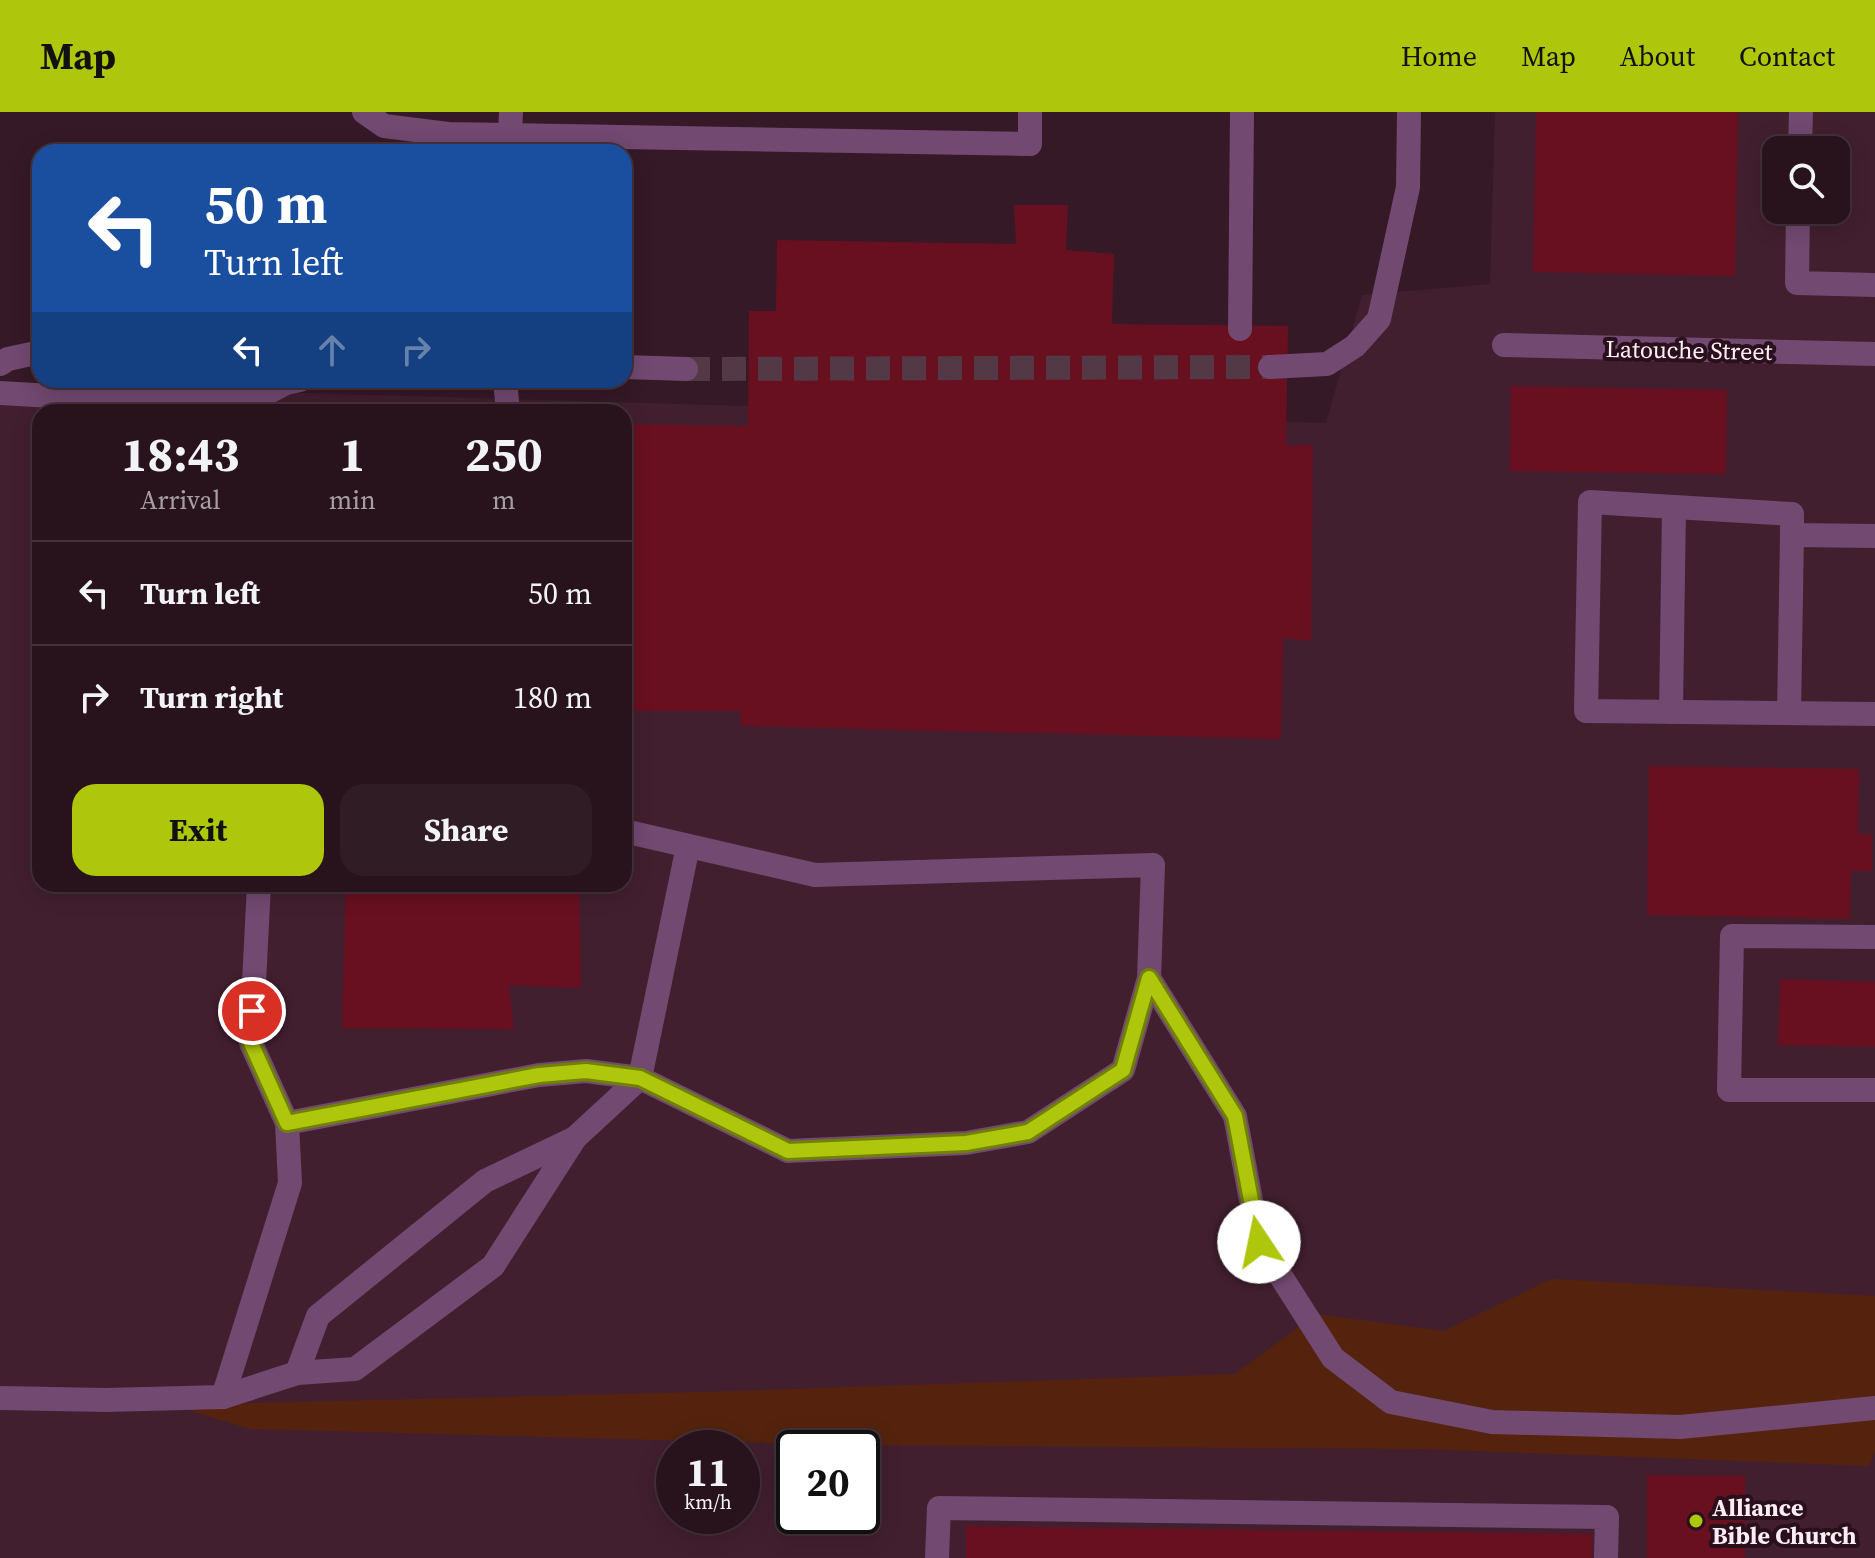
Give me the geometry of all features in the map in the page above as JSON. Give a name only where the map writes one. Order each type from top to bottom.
[{"type":"street","points":[[364,112],[384,126],[510,144],[1030,144],[1030,112]]},
{"type":"street","points":[[510,144],[511,112]]},
{"type":"street","points":[[1240,329],[1242,112]]},
{"type":"street","points":[[1270,367],[1327,364],[1355,346],[1379,319],[1408,187],[1409,112]]},
{"type":"street","points":[[1800,136],[1801,112]]},
{"type":"street","points":[[1798,224],[1797,283],[1875,285]]},
{"type":"street","name":"Latouche Street","points":[[1504,345],[1875,354]]},
{"type":"street","points":[[0,364],[32,354]]},
{"type":"street","points":[[632,367],[686,369]]},
{"type":"street","points":[[0,393],[69,397],[258,398],[277,388]]},
{"type":"street","points":[[1789,713],[1792,514],[1590,502],[1586,711],[1875,714]]},
{"type":"street","points":[[1671,712],[1674,507]]},
{"type":"street","points":[[1792,535],[1875,536]]},
{"type":"street","points":[[287,1123],[539,1075],[586,1071],[640,1078],[788,1151],[966,1143],[1028,1132],[1123,1070],[1149,978],[1153,865],[815,875],[632,833]]},
{"type":"street","points":[[0,1398],[106,1400],[223,1397],[297,1373],[355,1369],[493,1266],[575,1138],[640,1078],[688,846]]},
{"type":"street","points":[[223,1397],[290,1183],[287,1123],[251,1043],[259,892]]},
{"type":"street","points":[[1875,937],[1732,936],[1729,1090],[1875,1090]]},
{"type":"street","points":[[1149,978],[1235,1116],[1259,1242],[1333,1358],[1391,1402],[1492,1422],[1680,1427],[1875,1408]]},
{"type":"street","points":[[297,1373],[318,1316],[485,1181],[575,1138]]},
{"type":"street","points":[[937,1558],[939,1508],[1607,1517],[1606,1558]]},
{"type":"shaded area","points":[[1495,112],[1875,112],[1875,1558],[0,1558],[0,384],[32,385],[32,388],[136,388],[1326,423],[1362,295],[1490,284]]},
{"type":"shaded area","points":[[1551,1279],[1875,1296],[1875,1450],[1869,1466],[1423,1449],[880,1445],[880,1430],[776,1430],[776,1443],[760,1443],[760,1430],[656,1430],[656,1440],[250,1429],[172,1405],[701,1392],[1235,1374],[1316,1314],[1444,1331]]},
{"type":"building","points":[[1536,112],[1738,112],[1735,276],[1533,272]]},
{"type":"building","points":[[1014,205],[1068,205],[1066,250],[1114,254],[1112,324],[1288,326],[1286,446],[1313,445],[1311,641],[1283,638],[1281,739],[741,726],[740,711],[632,711],[632,424],[748,426],[749,311],[776,311],[777,240],[1016,244]]},
{"type":"building","points":[[1511,386],[1727,390],[1726,474],[1510,471]]},
{"type":"building","points":[[1649,766],[1859,769],[1858,834],[1872,834],[1872,871],[1851,871],[1850,919],[1647,915]]},
{"type":"building","points":[[346,892],[579,892],[581,988],[509,985],[514,1029],[342,1028]]},
{"type":"building","points":[[1780,979],[1875,982],[1875,1047],[1778,1045]]},
{"type":"building","name":"Alliance Bible Church","points":[[1647,1475],[1745,1476],[1745,1558],[1647,1558]]},
{"type":"building","points":[[966,1526],[1592,1534],[1592,1558],[966,1558]]},
{"type":"tunnel","points":[[686,369],[1270,367]]},
{"type":"place","name":"Alliance Bible Church","points":[[1696,1521]]},
{"type":"route","points":[[252,1011],[251,1043],[287,1123],[539,1075],[586,1071],[640,1078],[788,1151],[966,1143],[1028,1132],[1123,1070],[1149,978],[1235,1116],[1259,1242]]}]
